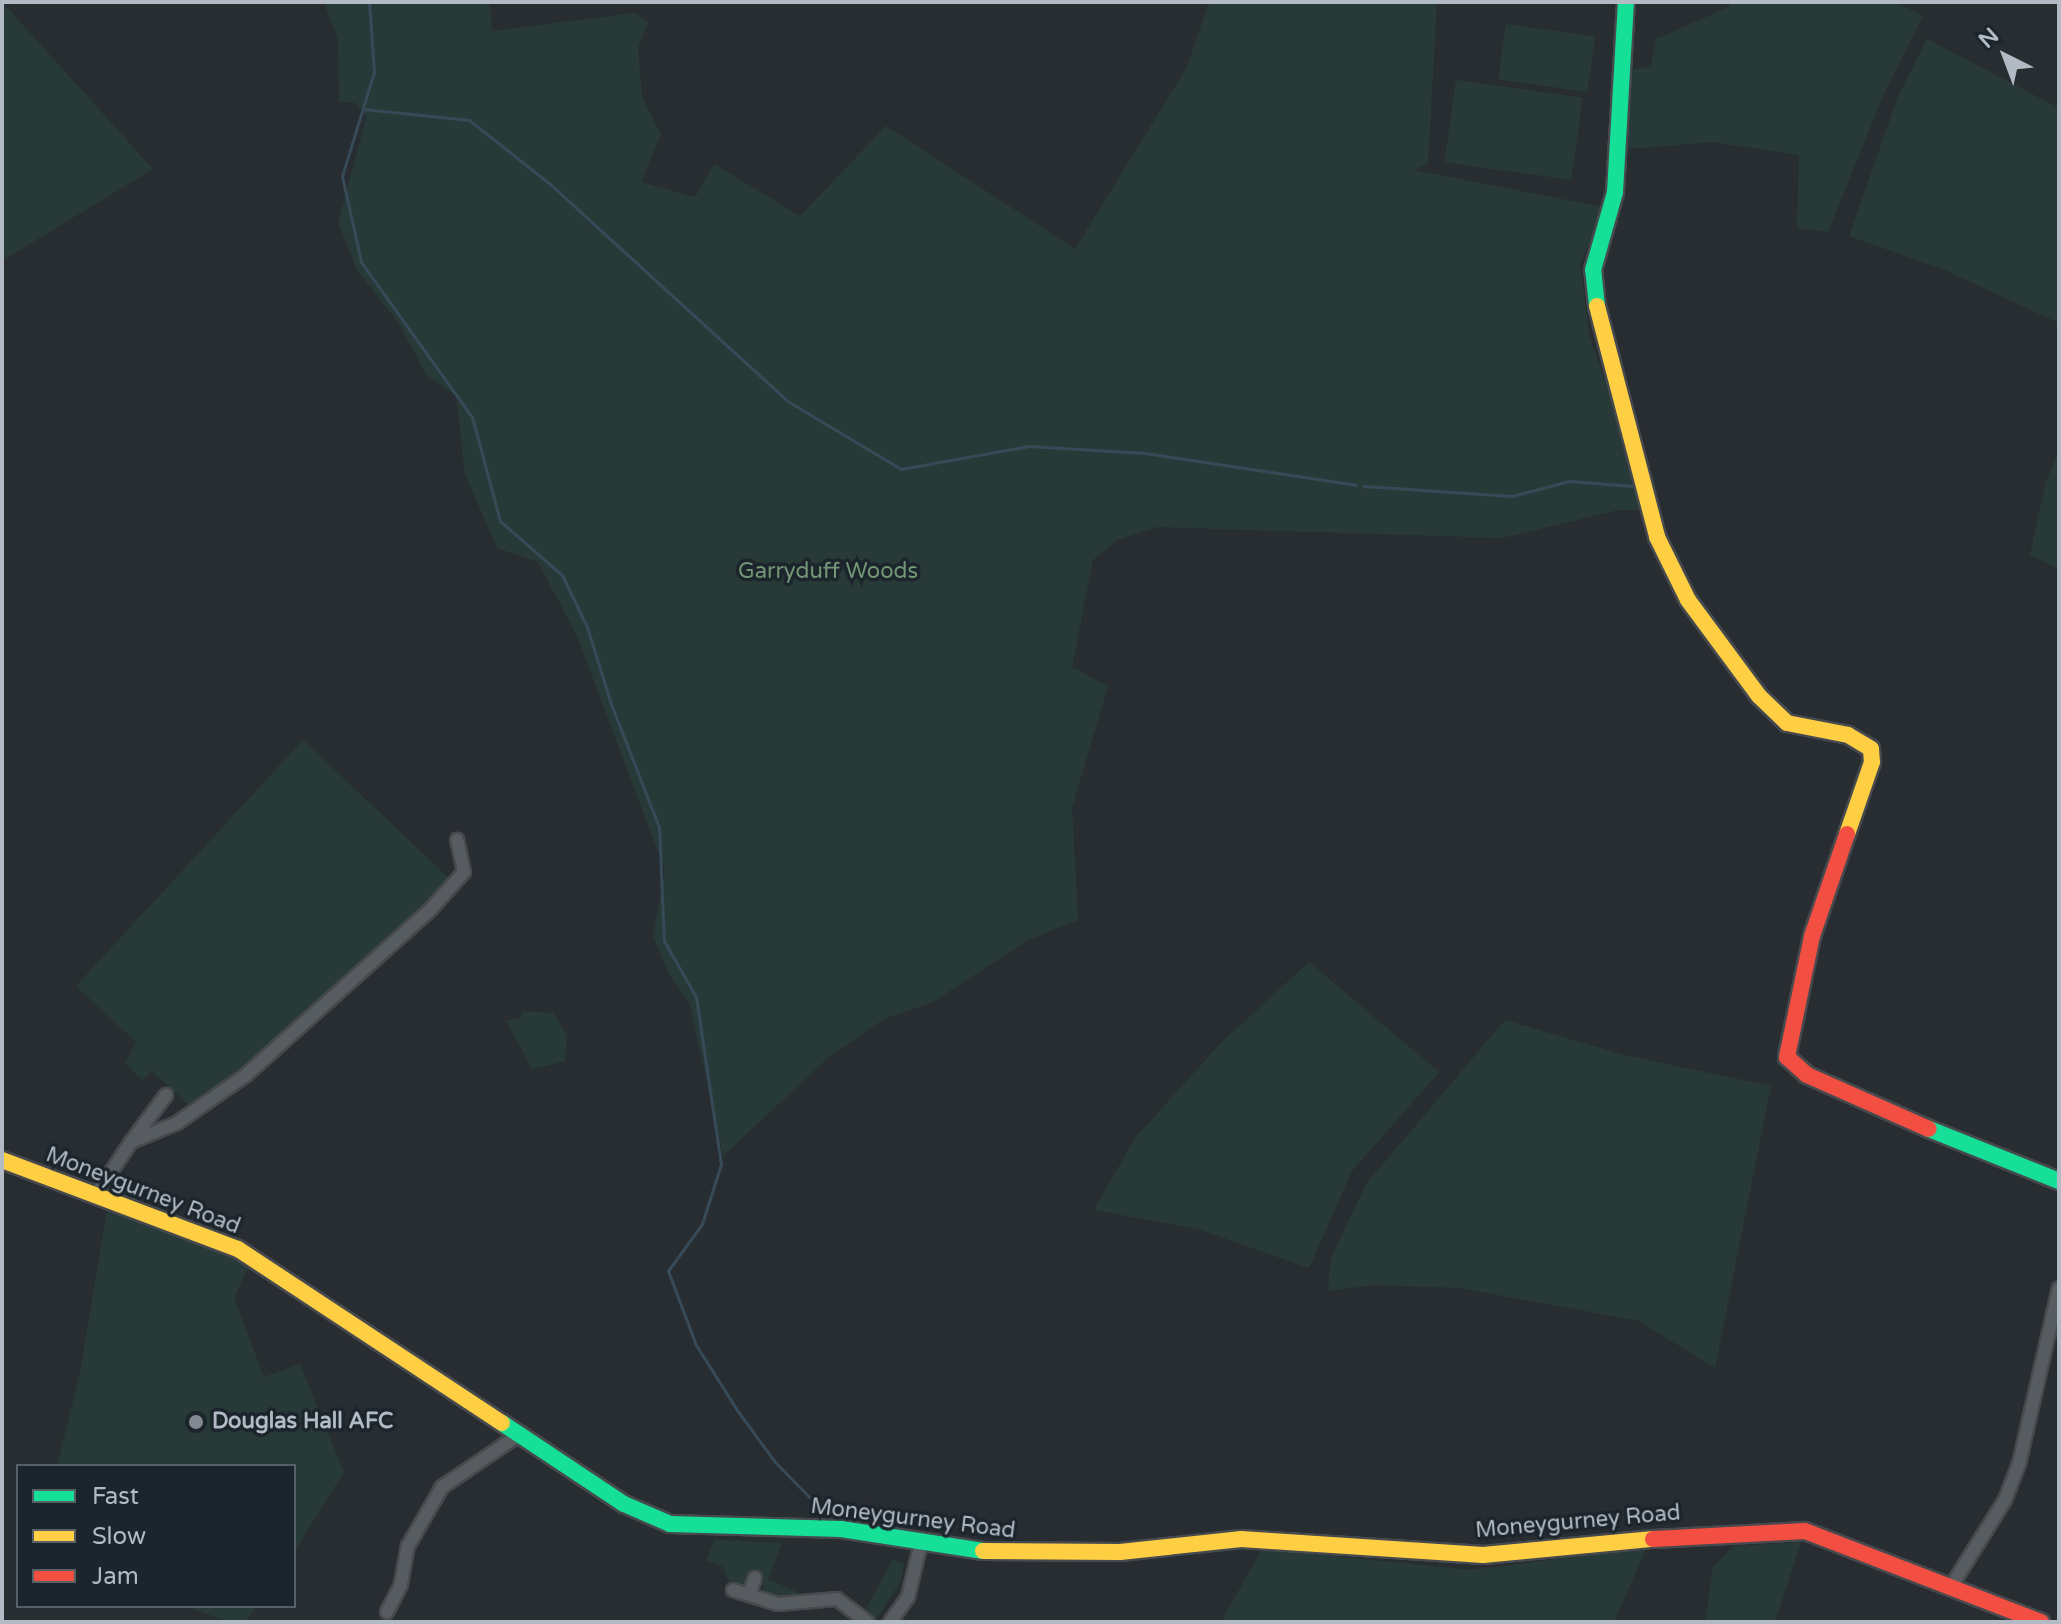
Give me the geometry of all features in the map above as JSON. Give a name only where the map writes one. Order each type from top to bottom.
[{"type":"street","points":[[1626,2],[1615,192],[1594,259],[1594,281],[1599,330],[1627,408],[1657,537],[1688,600],[1759,696],[1787,723],[1848,735],[1871,749],[1872,762],[1812,936],[1785,1049],[1787,1057],[1807,1075],[2019,1169],[2059,1181]]},
{"type":"street","points":[[131,1142],[177,1123],[246,1075],[359,977],[457,883],[464,857],[457,840]]},
{"type":"street","points":[[97,1193],[166,1095]]},
{"type":"street","name":"Moneygurney Road","points":[[2,1160],[97,1193],[238,1249],[624,1504],[670,1524],[841,1529],[1001,1554],[1120,1552],[1271,1539],[1483,1555],[1754,1530],[1805,1531],[1952,1585],[2041,1622]]},
{"type":"street","points":[[1952,1585],[2005,1500],[2019,1464],[2059,1288]]},
{"type":"street","points":[[387,1612],[401,1584],[408,1546],[442,1487],[520,1434]]},
{"type":"street","points":[[890,1622],[908,1597],[921,1543]]},
{"type":"street","points":[[749,1595],[755,1578]]},
{"type":"street","points":[[733,1590],[778,1604],[837,1599],[867,1622]]},
{"type":"green space","points":[[2,2],[153,169],[2,261]]},
{"type":"green space","name":"Garryduff Woods","points":[[324,2],[490,2],[492,31],[635,13],[648,22],[638,48],[642,97],[661,134],[641,182],[695,197],[714,164],[800,216],[886,126],[1075,249],[1187,67],[1209,2],[1437,2],[1428,164],[1414,170],[1603,207],[1580,265],[1590,338],[1635,463],[1642,510],[1618,510],[1502,538],[1158,527],[1117,540],[1093,560],[1072,667],[1108,686],[1072,808],[1078,920],[1028,940],[933,1002],[884,1019],[829,1057],[723,1156],[690,1005],[668,972],[653,936],[665,870],[577,636],[538,562],[497,548],[465,474],[456,396],[426,375],[400,325],[357,270],[338,222],[367,116],[355,103],[339,101],[338,40]]},
{"type":"green space","points":[[1730,2],[1895,2],[1923,16],[1883,96],[1828,232],[1797,228],[1799,155],[1713,142],[1628,149],[1630,70],[1651,66],[1656,39],[1729,7]]},
{"type":"green space","points":[[1506,24],[1595,37],[1587,92],[1498,79]]},
{"type":"green space","points":[[1927,39],[2059,108],[2059,323],[1945,270],[1849,236],[1898,96]]},
{"type":"green space","points":[[1456,80],[1583,98],[1571,180],[1444,162]]},
{"type":"green space","points":[[2059,450],[2059,569],[2030,555],[2046,481]]},
{"type":"green space","points":[[303,740],[450,879],[256,1061],[189,1105],[152,1071],[142,1080],[125,1063],[136,1042],[76,986]]},
{"type":"green space","points":[[1309,962],[1439,1072],[1352,1171],[1309,1268],[1198,1229],[1094,1210],[1135,1138],[1220,1044]]},
{"type":"green space","points":[[523,1011],[553,1013],[567,1035],[565,1061],[532,1069],[506,1020],[519,1019]]},
{"type":"green space","points":[[1505,1020],[1624,1055],[1771,1086],[1715,1368],[1639,1321],[1460,1288],[1374,1285],[1328,1291],[1331,1258],[1366,1184]]},
{"type":"green space","name":"Douglas Hall AFC","points":[[108,1204],[223,1248],[248,1267],[234,1298],[264,1377],[300,1364],[344,1472],[296,1549],[296,1464],[57,1464],[80,1373]]},
{"type":"green space","points":[[715,1540],[782,1543],[768,1579],[799,1593],[782,1598],[764,1594],[762,1578],[750,1574],[743,1585],[729,1581],[723,1567],[706,1560]]},
{"type":"green space","points":[[1801,1542],[1775,1622],[1705,1622],[1713,1567],[1734,1546]]},
{"type":"green space","points":[[1647,1547],[1614,1622],[1221,1622],[1262,1549],[1472,1570]]},
{"type":"green space","points":[[893,1559],[904,1564],[901,1581],[876,1620],[866,1609]]},
{"type":"green space","points":[[190,1608],[256,1608],[246,1622],[230,1622]]},
{"type":"waterway","points":[[369,2],[374,72],[342,176],[361,262],[472,417],[500,521],[562,575],[587,627],[611,704],[659,827],[664,941],[696,997],[721,1164],[702,1224],[668,1271],[696,1345],[737,1410],[775,1462],[832,1520]]},
{"type":"waterway","points":[[363,109],[469,120],[550,184],[789,402],[901,469],[1029,446],[1145,453],[1356,485]]},
{"type":"waterway","points":[[1364,486],[1512,496],[1569,481],[1633,486]]},
{"type":"traffic: fast","points":[[1597,306],[1593,270],[1615,192],[1626,2]]},
{"type":"traffic: fast","points":[[1929,1129],[2059,1181]]},
{"type":"traffic: fast","points":[[502,1423],[624,1504],[670,1524],[841,1529],[983,1551]]},
{"type":"traffic: slow","points":[[1597,306],[1657,537],[1688,600],[1759,696],[1787,723],[1848,735],[1871,749],[1872,762],[1847,834]]},
{"type":"traffic: slow","points":[[2,1160],[238,1249],[502,1423]]},
{"type":"traffic: slow","points":[[983,1551],[1120,1552],[1241,1539],[1483,1555],[1653,1539]]},
{"type":"traffic: jam","points":[[1847,834],[1812,936],[1787,1057],[1807,1075],[1929,1129]]},
{"type":"traffic: jam","points":[[1653,1539],[1805,1531],[2041,1622]]},
{"type":"place","name":"Douglas Hall AFC","points":[[196,1422]]}]
